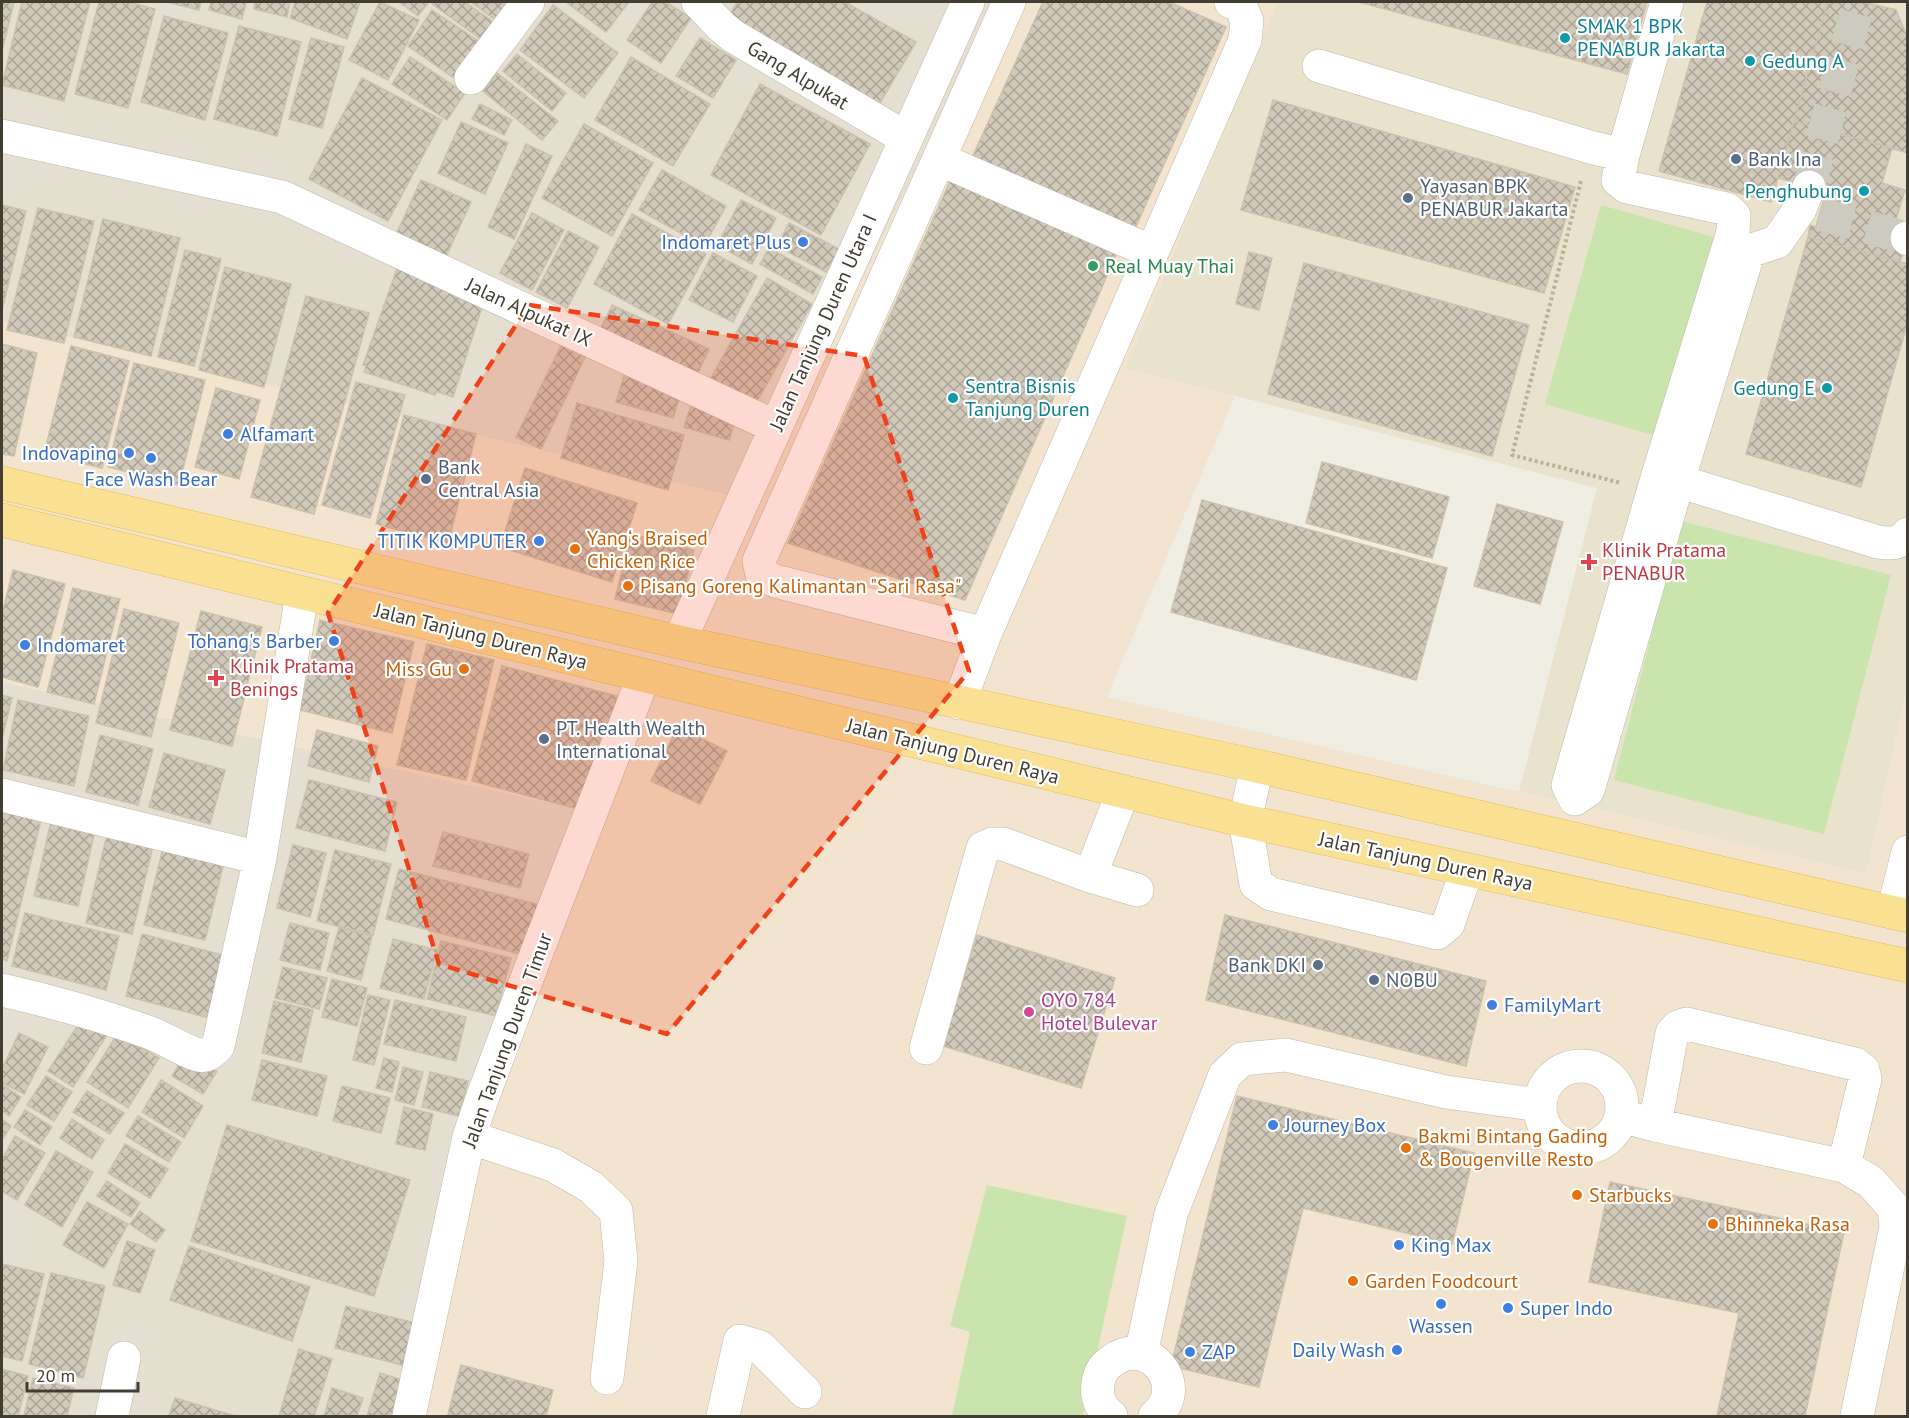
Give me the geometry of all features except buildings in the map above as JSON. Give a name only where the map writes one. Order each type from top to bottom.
[{"type":"main road","name":"Jalan Tanjung Duren Raya","points":[[2,483],[679,642],[1257,766],[1900,914]]},
{"type":"main road","name":"Jalan Tanjung Duren Raya","points":[[2,520],[1245,821],[1908,966]]},
{"type":"street","points":[[471,78],[528,2]]},
{"type":"street","name":"Gang Alpukat","points":[[698,2],[732,36],[906,138]]},
{"type":"street","name":"Jalan Tanjung Duren Utara I","points":[[679,642],[968,2]]},
{"type":"street","points":[[984,634],[775,581],[762,575],[759,561],[1009,2]]},
{"type":"street","points":[[959,703],[984,634],[1245,40],[1246,21],[1240,5],[1231,2]]},
{"type":"street","points":[[1566,837],[1575,799],[1588,790],[1663,482],[1733,232],[1734,216],[1727,209],[1622,185],[1618,180],[1623,155],[1667,2]]},
{"type":"street","points":[[1319,66],[1623,155]]},
{"type":"street","name":"Jalan Alpukat IX","points":[[2,136],[282,197],[776,427]]},
{"type":"street","points":[[939,159],[1152,252]]},
{"type":"street","points":[[1663,482],[1749,251],[1777,242],[1810,203]]},
{"type":"street","points":[[1663,482],[1878,542],[1895,543],[1902,541],[1908,534]]},
{"type":"street","points":[[2,990],[108,1018],[151,1033],[200,1056],[211,1054],[218,1046],[260,858],[302,593]]},
{"type":"street","name":"Jalan Tanjung Duren Timur","points":[[410,1416],[469,1137],[540,944],[644,676]]},
{"type":"street","points":[[1257,766],[1245,821],[1256,884],[1271,894],[1437,933],[1448,924],[1467,870]]},
{"type":"street","points":[[1090,876],[1123,792]]},
{"type":"street","points":[[2,795],[260,858]]},
{"type":"street","points":[[926,1048],[983,848],[992,844],[1003,844],[1090,876],[1137,890]]},
{"type":"street","points":[[1900,914],[1908,852]]},
{"type":"street","points":[[1654,1125],[1672,1034],[1678,1027],[1688,1024],[1855,1064],[1863,1070],[1865,1079],[1844,1166]]},
{"type":"street","points":[[1141,1354],[1171,1214],[1225,1075],[1242,1059],[1286,1054],[1446,1092],[1540,1105]]},
{"type":"street","points":[[1584,1066],[1598,1069],[1610,1077],[1618,1088],[1622,1102],[1621,1116],[1616,1129],[1606,1139],[1593,1146],[1579,1148],[1566,1145],[1546,1130],[1541,1118],[1542,1092],[1559,1072],[1571,1067],[1584,1066]]},
{"type":"street","points":[[1621,1116],[1844,1166],[1871,1182],[1894,1208],[1896,1227],[1857,1416]]},
{"type":"street","points":[[469,1137],[553,1165],[591,1187],[616,1211],[621,1261],[607,1378]]},
{"type":"street","points":[[723,1416],[740,1341],[760,1347],[805,1392]]},
{"type":"street","points":[[1111,1416],[1101,1405],[1098,1382],[1101,1372],[1109,1363],[1118,1356],[1129,1353],[1152,1358],[1161,1366],[1167,1377],[1169,1389],[1167,1401],[1161,1412],[1155,1416]]},
{"type":"street","points":[[112,1416],[124,1358]]},
{"type":"path","points":[[1590,147],[1512,454],[1663,482]]},
{"type":"highlighted area","points":[[529,305],[864,356],[969,671],[667,1034],[439,964],[328,613]]},
{"type":"shaded area","points":[[2,2],[999,2],[752,501],[2,321]]},
{"type":"shaded area","points":[[999,2],[1278,2],[1126,368],[1235,396],[1107,697],[1574,803],[1866,874],[1907,680],[1907,1416],[399,1416],[581,810],[2,682],[2,321],[752,501]]},
{"type":"shaded area","points":[[1278,2],[1907,2],[1908,680],[1866,874],[1574,803],[1519,792],[1597,488],[1126,368]]},
{"type":"shaded area","points":[[2,682],[581,810],[399,1416],[2,1416]]},
{"type":"green space","points":[[1601,205],[1720,239],[1664,438],[1545,404]]},
{"type":"green space","points":[[1681,521],[1891,575],[1824,834],[1614,780]]},
{"type":"green space","points":[[987,1185],[1127,1216],[1083,1416],[952,1416],[970,1332],[950,1326]]},
{"type":"tunnel","points":[[1809,187],[1859,2]]},
{"type":"tunnel","points":[[1820,214],[1907,238]]},
{"type":"place","name":"SMAK 1 BPK PENABUR Jakarta","points":[[1565,38]]},
{"type":"place","name":"Gedung A","points":[[1750,61]]},
{"type":"place","name":"Bank Ina","points":[[1736,159]]},
{"type":"place","name":"Penghubung","points":[[1864,191]]},
{"type":"place","name":"Yayasan BPK PENABUR Jakarta","points":[[1408,198]]},
{"type":"place","name":"Indomaret Plus","points":[[803,242]]},
{"type":"place","name":"Real Muay Thai","points":[[1093,266]]},
{"type":"place","name":"Gedung E","points":[[1827,388]]},
{"type":"place","name":"Sentra Bisnis Tanjung Duren","points":[[953,398]]},
{"type":"place","name":"Alfamart","points":[[228,434]]},
{"type":"place","name":"Indovaping","points":[[129,453]]},
{"type":"place","name":"Face Wash Bear","points":[[151,458]]},
{"type":"place","name":"Bank Central Asia","points":[[426,479]]},
{"type":"place","name":"TITIK KOMPUTER","points":[[539,541]]},
{"type":"place","name":"Yang‘s Braised Chicken Rice","points":[[575,549]]},
{"type":"place","name":"Klinik Pratama PENABUR","points":[[1589,562]]},
{"type":"place","name":"Pisang Goreng Kalimantan \"Sari Rasa\"","points":[[628,586]]},
{"type":"place","name":"Tohang's Barber","points":[[334,641]]},
{"type":"place","name":"Indomaret","points":[[25,645]]},
{"type":"place","name":"Miss Gu","points":[[464,669]]},
{"type":"place","name":"Klinik Pratama Benings","points":[[216,678]]},
{"type":"place","name":"PT. Health Wealth International","points":[[544,739]]},
{"type":"place","name":"Bank DKI","points":[[1318,965]]},
{"type":"place","name":"NOBU","points":[[1374,980]]},
{"type":"place","name":"FamilyMart","points":[[1492,1005]]},
{"type":"place","name":"OYO 784 Hotel Bulevar","points":[[1029,1012]]},
{"type":"place","name":"Journey Box","points":[[1273,1125]]},
{"type":"place","name":"Bakmi Bintang Gading & Bougenville Resto","points":[[1406,1148]]},
{"type":"place","name":"Starbucks","points":[[1577,1195]]},
{"type":"place","name":"Bhinneka Rasa","points":[[1713,1224]]},
{"type":"place","name":"King Max","points":[[1399,1245]]},
{"type":"place","name":"Garden Foodcourt","points":[[1353,1281]]},
{"type":"place","name":"Wassen","points":[[1441,1304]]},
{"type":"place","name":"Super Indo","points":[[1508,1308]]},
{"type":"place","name":"Daily Wash","points":[[1397,1350]]},
{"type":"place","name":"ZAP","points":[[1190,1352]]}]
